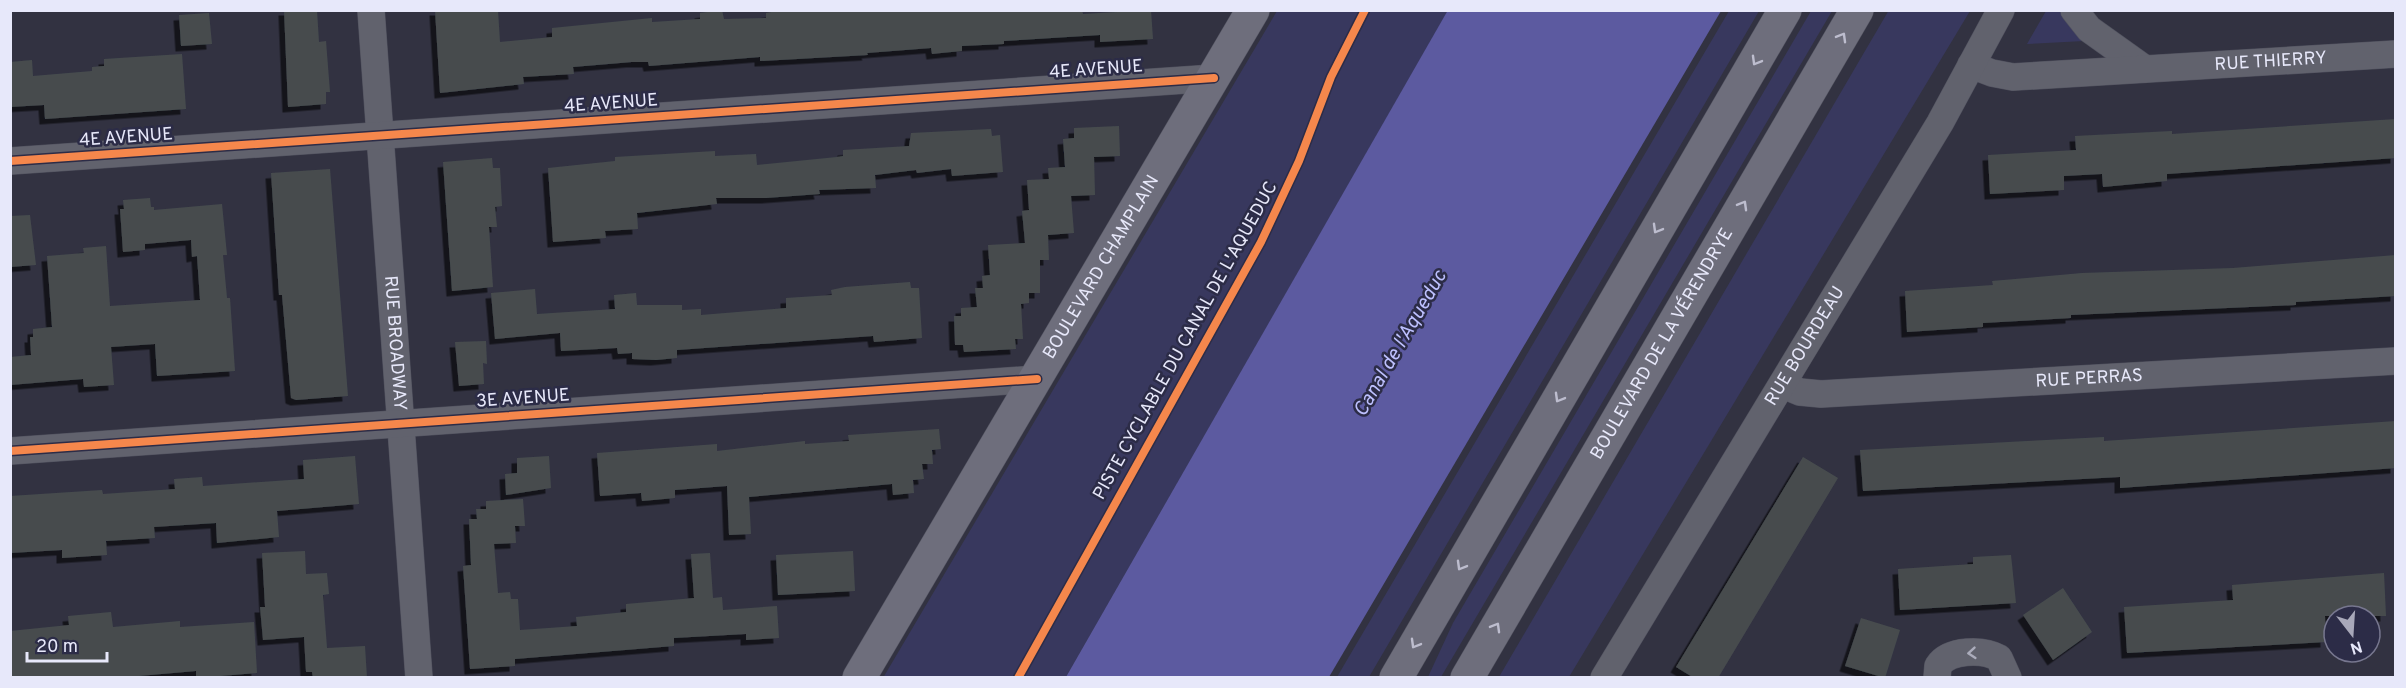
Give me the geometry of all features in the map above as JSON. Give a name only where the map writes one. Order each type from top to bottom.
[{"type":"main road","name":"BOULEVARD CHAMPLAIN","points":[[859,678],[1253,10]]},
{"type":"main road","points":[[1396,678],[1785,10]]},
{"type":"main road","name":"BOULEVARD DE LA VÉRENDRYE","points":[[1467,678],[1857,10]]},
{"type":"street","name":"RUE BROADWAY","points":[[371,10],[419,678]]},
{"type":"street","name":"RUE BOURDEAU","points":[[1604,678],[1783,385],[2001,10]]},
{"type":"street","points":[[2074,10],[2089,29],[2145,69]]},
{"type":"street","name":"RUE THIERRY","points":[[1971,65],[1992,73],[2013,76],[2396,54]]},
{"type":"street","name":"4E AVENUE","points":[[10,161],[1214,78]]},
{"type":"street","name":"RUE PERRAS","points":[[1783,385],[1800,392],[1821,394],[2396,361]]},
{"type":"street","name":"3E AVENUE","points":[[10,451],[1037,379]]},
{"type":"street","points":[[1937,678],[1938,666],[1949,655],[1983,652],[1999,658],[2008,678]]},
{"type":"shaded area","points":[[1889,10],[1970,11],[1569,677],[1499,677]]},
{"type":"shaded area","points":[[1277,11],[1448,11],[1066,677],[883,678]]},
{"type":"shaded area","points":[[1729,11],[1759,11],[1369,677],[1337,677]]},
{"type":"shaded area","points":[[1811,11],[1832,11],[1441,677],[1428,677],[1453,623]]},
{"type":"shaded area","points":[[2046,11],[2061,11],[2084,41],[2027,44]]},
{"type":"water","name":"Canal de l'Aqueduc","points":[[1448,10],[1721,11],[1329,677],[1066,677]]},
{"type":"building","points":[[284,10],[317,10],[319,42],[326,41],[330,92],[326,92],[326,104],[288,107]]},
{"type":"building","points":[[435,10],[498,10],[500,42],[552,37],[552,28],[652,18],[652,22],[700,19],[700,13],[722,10],[724,19],[766,18],[766,13],[783,10],[1082,10],[1083,14],[1151,10],[1153,39],[1100,42],[1100,35],[1004,41],[1004,44],[962,46],[962,51],[932,54],[931,48],[867,53],[868,55],[760,61],[760,57],[649,66],[648,62],[632,62],[573,67],[574,74],[523,77],[524,84],[440,93]]},
{"type":"building","points":[[209,13],[212,44],[181,46],[179,15]]},
{"type":"building","points":[[182,54],[186,109],[45,119],[44,105],[10,107],[10,62],[32,60],[33,76],[92,71],[92,67],[104,66],[104,59]]},
{"type":"building","points":[[2396,119],[2396,158],[2167,174],[2167,181],[2103,187],[2102,174],[2064,176],[2064,190],[1990,194],[1988,155],[2076,150],[2075,136],[2172,131],[2172,134]]},
{"type":"building","points":[[1119,126],[1120,156],[1094,157],[1095,195],[1071,196],[1074,233],[1048,235],[1049,260],[1040,260],[1040,293],[1029,293],[1029,303],[1021,304],[1023,339],[1015,339],[1016,349],[964,352],[963,345],[955,345],[954,316],[961,316],[961,308],[977,307],[975,288],[983,288],[982,276],[990,275],[988,245],[1025,243],[1022,211],[1029,210],[1027,180],[1049,179],[1048,168],[1065,167],[1063,139],[1074,138],[1074,128]]},
{"type":"building","points":[[991,129],[992,136],[1000,135],[1003,172],[952,176],[951,169],[917,173],[916,170],[875,175],[876,188],[819,190],[820,194],[766,198],[716,198],[717,204],[637,213],[638,229],[605,231],[606,238],[553,242],[548,168],[615,161],[615,157],[715,151],[715,156],[756,154],[757,165],[843,156],[843,150],[909,146],[911,133]]},
{"type":"building","points":[[492,158],[493,168],[500,168],[502,206],[495,207],[497,227],[489,227],[493,287],[452,291],[443,162]]},
{"type":"building","points":[[330,169],[348,396],[296,400],[291,398],[282,295],[279,295],[271,173]]},
{"type":"building","points":[[150,198],[151,207],[154,207],[154,210],[222,204],[227,255],[223,255],[227,298],[230,298],[235,371],[157,376],[155,344],[111,347],[114,385],[84,387],[83,379],[10,385],[10,357],[31,355],[30,337],[33,337],[33,329],[52,327],[47,256],[84,253],[83,248],[106,246],[110,306],[200,300],[197,256],[192,257],[191,240],[145,244],[145,250],[123,252],[120,209],[124,209],[123,200]]},
{"type":"building","points":[[30,215],[36,265],[10,267],[10,216]]},
{"type":"building","points":[[2396,255],[2396,296],[2296,302],[2296,305],[2071,315],[2071,318],[1983,323],[1983,327],[1907,332],[1905,291],[1993,285],[1992,281],[2082,273],[2233,268]]},
{"type":"building","points":[[910,282],[911,288],[919,288],[922,338],[874,342],[873,336],[677,350],[677,358],[656,360],[632,359],[632,353],[618,354],[617,348],[561,351],[560,333],[495,339],[491,293],[535,289],[537,314],[615,309],[614,295],[636,293],[637,305],[682,305],[682,310],[701,309],[701,315],[786,308],[786,298],[832,295],[831,290],[845,287]]},
{"type":"building","points":[[486,341],[487,364],[483,363],[484,384],[459,386],[455,342]]},
{"type":"building","points":[[2396,421],[2396,468],[2120,488],[2120,477],[1863,491],[1860,450],[2104,437],[2104,441]]},
{"type":"building","points":[[939,429],[941,449],[932,450],[933,464],[922,464],[924,479],[913,480],[914,493],[893,495],[892,484],[749,497],[751,534],[729,535],[727,486],[675,490],[675,498],[642,501],[641,493],[600,496],[597,453],[717,444],[717,451],[805,441],[805,444],[849,441],[848,435]]},
{"type":"building","points":[[355,456],[359,504],[277,511],[279,537],[217,543],[216,523],[154,527],[155,538],[106,541],[107,555],[62,558],[62,550],[10,553],[10,496],[102,490],[103,494],[175,489],[174,479],[202,477],[203,486],[304,479],[303,460]]},
{"type":"building","points":[[549,456],[551,488],[506,495],[505,474],[517,473],[517,458]]},
{"type":"building","points":[[1803,457],[1838,478],[1718,678],[1694,678],[1676,667]]},
{"type":"building","points":[[523,499],[525,526],[515,526],[516,543],[494,544],[498,593],[510,592],[511,599],[518,599],[520,630],[577,626],[576,617],[626,612],[626,604],[694,598],[691,554],[710,553],[713,598],[722,597],[723,610],[777,606],[779,638],[746,640],[746,634],[674,638],[674,646],[515,659],[515,666],[470,669],[463,566],[471,565],[469,519],[477,519],[476,509],[486,509],[486,501]]},
{"type":"building","points":[[305,551],[306,574],[327,573],[329,594],[323,595],[327,648],[365,646],[367,678],[313,678],[312,672],[306,672],[304,637],[263,640],[260,607],[265,607],[262,553]]},
{"type":"building","points":[[853,551],[855,591],[778,595],[776,555]]},
{"type":"building","points":[[2011,555],[2016,603],[1900,610],[1898,569],[1973,564],[1973,557]]},
{"type":"building","points":[[2384,573],[2386,616],[2382,616],[2382,604],[2322,604],[2322,642],[2127,653],[2124,607],[2233,600],[2232,585]]},
{"type":"building","points":[[2063,588],[2092,632],[2053,660],[2023,615]]},
{"type":"building","points":[[111,612],[113,627],[180,621],[180,627],[254,622],[257,673],[196,678],[196,671],[116,678],[10,678],[10,631],[69,625],[68,616]]},
{"type":"building","points":[[1861,618],[1900,630],[1885,678],[1845,666]]},
{"type":"cycle path","name":"PISTE CYCLABLE DU CANAL DE L'AQUEDUC","points":[[1018,678],[1261,242],[1299,161],[1331,77],[1365,10]]},
{"type":"cycle path","points":[[10,161],[1214,78]]},
{"type":"cycle path","points":[[10,451],[1037,379]]}]
